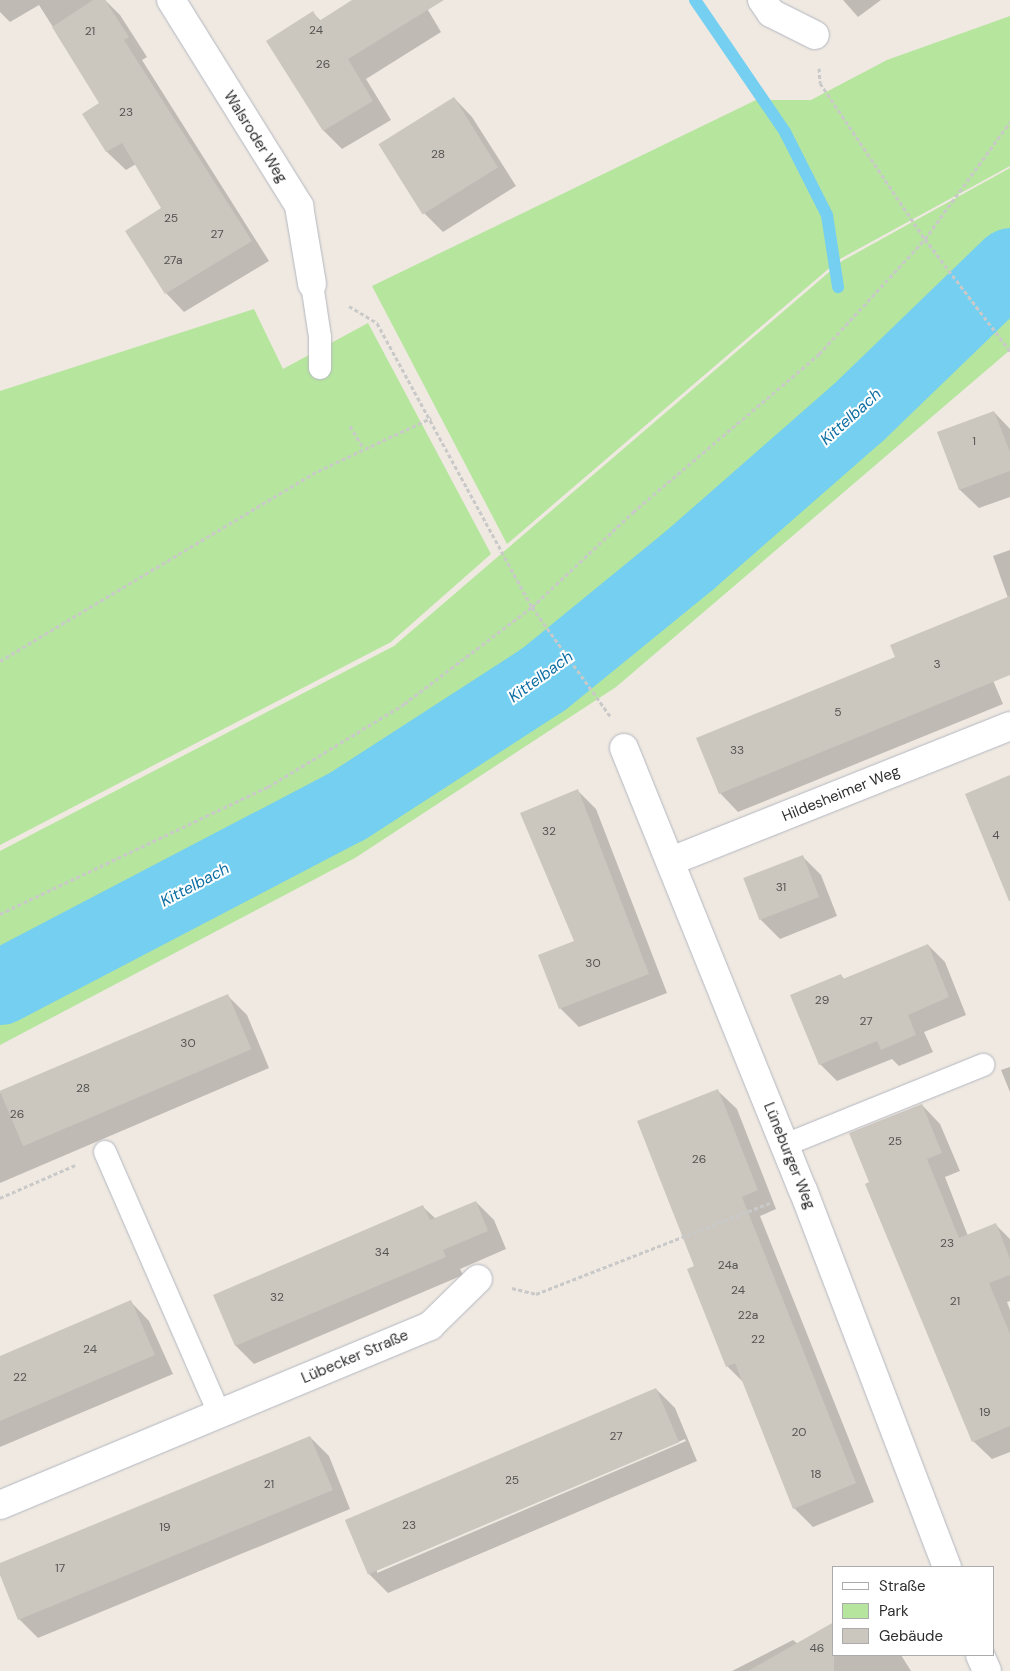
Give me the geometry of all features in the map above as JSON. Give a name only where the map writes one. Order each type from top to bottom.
[{"type":"street","name":"Walsroder Weg","points":[[171,0],[298,206],[312,284]]},
{"type":"street","points":[[762,0],[771,13],[815,35]]},
{"type":"street","name":"Hildesheimer Weg","points":[[671,861],[1010,726]]},
{"type":"street","name":"Lüneburger Weg","points":[[624,748],[803,1190],[947,1566]]},
{"type":"street","name":"Lübecker Straße","points":[[0,1505],[430,1326],[478,1279]]},
{"type":"street","points":[[980,1656],[987,1671]]},
{"type":"lane","points":[[312,284],[320,338],[320,368]]},
{"type":"lane","points":[[785,1145],[983,1065]]},
{"type":"lane","points":[[105,1152],[219,1413]]},
{"type":"path","points":[[815,35],[820,83],[926,239],[1010,351]]},
{"type":"path","points":[[0,914],[268,787],[404,704],[532,606],[633,512],[819,354],[926,239],[1010,122]]},
{"type":"path","points":[[312,284],[378,322],[532,606],[608,712]]},
{"type":"path","points":[[0,661],[318,472],[363,448],[431,418]]},
{"type":"path","points":[[350,426],[363,448]]},
{"type":"path","points":[[0,1198],[105,1152]]},
{"type":"path","points":[[536,1294],[803,1190]]},
{"type":"green space","points":[[1010,16],[1010,166],[840,259],[507,544],[372,286],[756,100],[811,100],[887,60]]},
{"type":"green space","points":[[1010,168],[1010,350],[616,687],[355,858],[0,1045],[0,851],[394,646],[842,261]]},
{"type":"green space","points":[[254,309],[283,369],[368,323],[491,554],[391,642],[0,845],[0,391]]},
{"type":"building","points":[[93,0],[105,0],[129,37],[124,40],[252,241],[165,294],[125,231],[161,208],[122,143],[106,152],[82,114],[99,103],[52,27]]},
{"type":"building","points":[[352,0],[444,0],[348,59],[373,101],[323,131],[266,41],[313,11],[319,21]]},
{"type":"building","points":[[454,97],[498,167],[423,215],[379,144]]},
{"type":"building","points":[[994,411],[1010,452],[1010,471],[959,490],[937,432]]},
{"type":"building","points":[[1010,596],[1010,675],[719,794],[696,738],[895,657],[890,645]]},
{"type":"building","points":[[1010,775],[1010,901],[1009,901],[965,794]]},
{"type":"building","points":[[578,789],[649,974],[559,1009],[538,955],[574,941],[520,813]]},
{"type":"building","points":[[803,855],[819,897],[759,920],[743,878]]},
{"type":"building","points":[[928,944],[949,997],[908,1015],[916,1035],[881,1050],[877,1041],[819,1065],[790,995],[841,974],[843,979]]},
{"type":"building","points":[[228,994],[251,1049],[23,1146],[0,1091]]},
{"type":"building","points":[[718,1089],[758,1190],[742,1197],[856,1483],[793,1509],[735,1363],[726,1367],[687,1269],[694,1266],[637,1121]]},
{"type":"building","points":[[922,1104],[942,1153],[927,1159],[959,1238],[996,1223],[1010,1259],[1010,1275],[989,1283],[1010,1334],[1010,1426],[972,1442],[865,1184],[869,1182],[849,1133]]},
{"type":"building","points":[[476,1201],[488,1231],[443,1250],[446,1257],[235,1346],[213,1295],[423,1205],[430,1220]]},
{"type":"building","points":[[131,1300],[155,1355],[0,1421],[0,1356]]},
{"type":"building","points":[[656,1388],[679,1442],[368,1574],[345,1520]]},
{"type":"building","points":[[310,1436],[333,1490],[18,1620],[0,1575],[0,1563]]},
{"type":"building","points":[[832,1623],[834,1671],[748,1671]]},
{"type":"waterway","points":[[695,0],[785,132],[827,215],[838,287]]},
{"type":"waterway","name":"Kittelbach","points":[[0,987],[345,807],[543,679],[690,559],[857,413],[1010,265]]},
{"type":"waterway","points":[[850,380],[857,413]]}]
